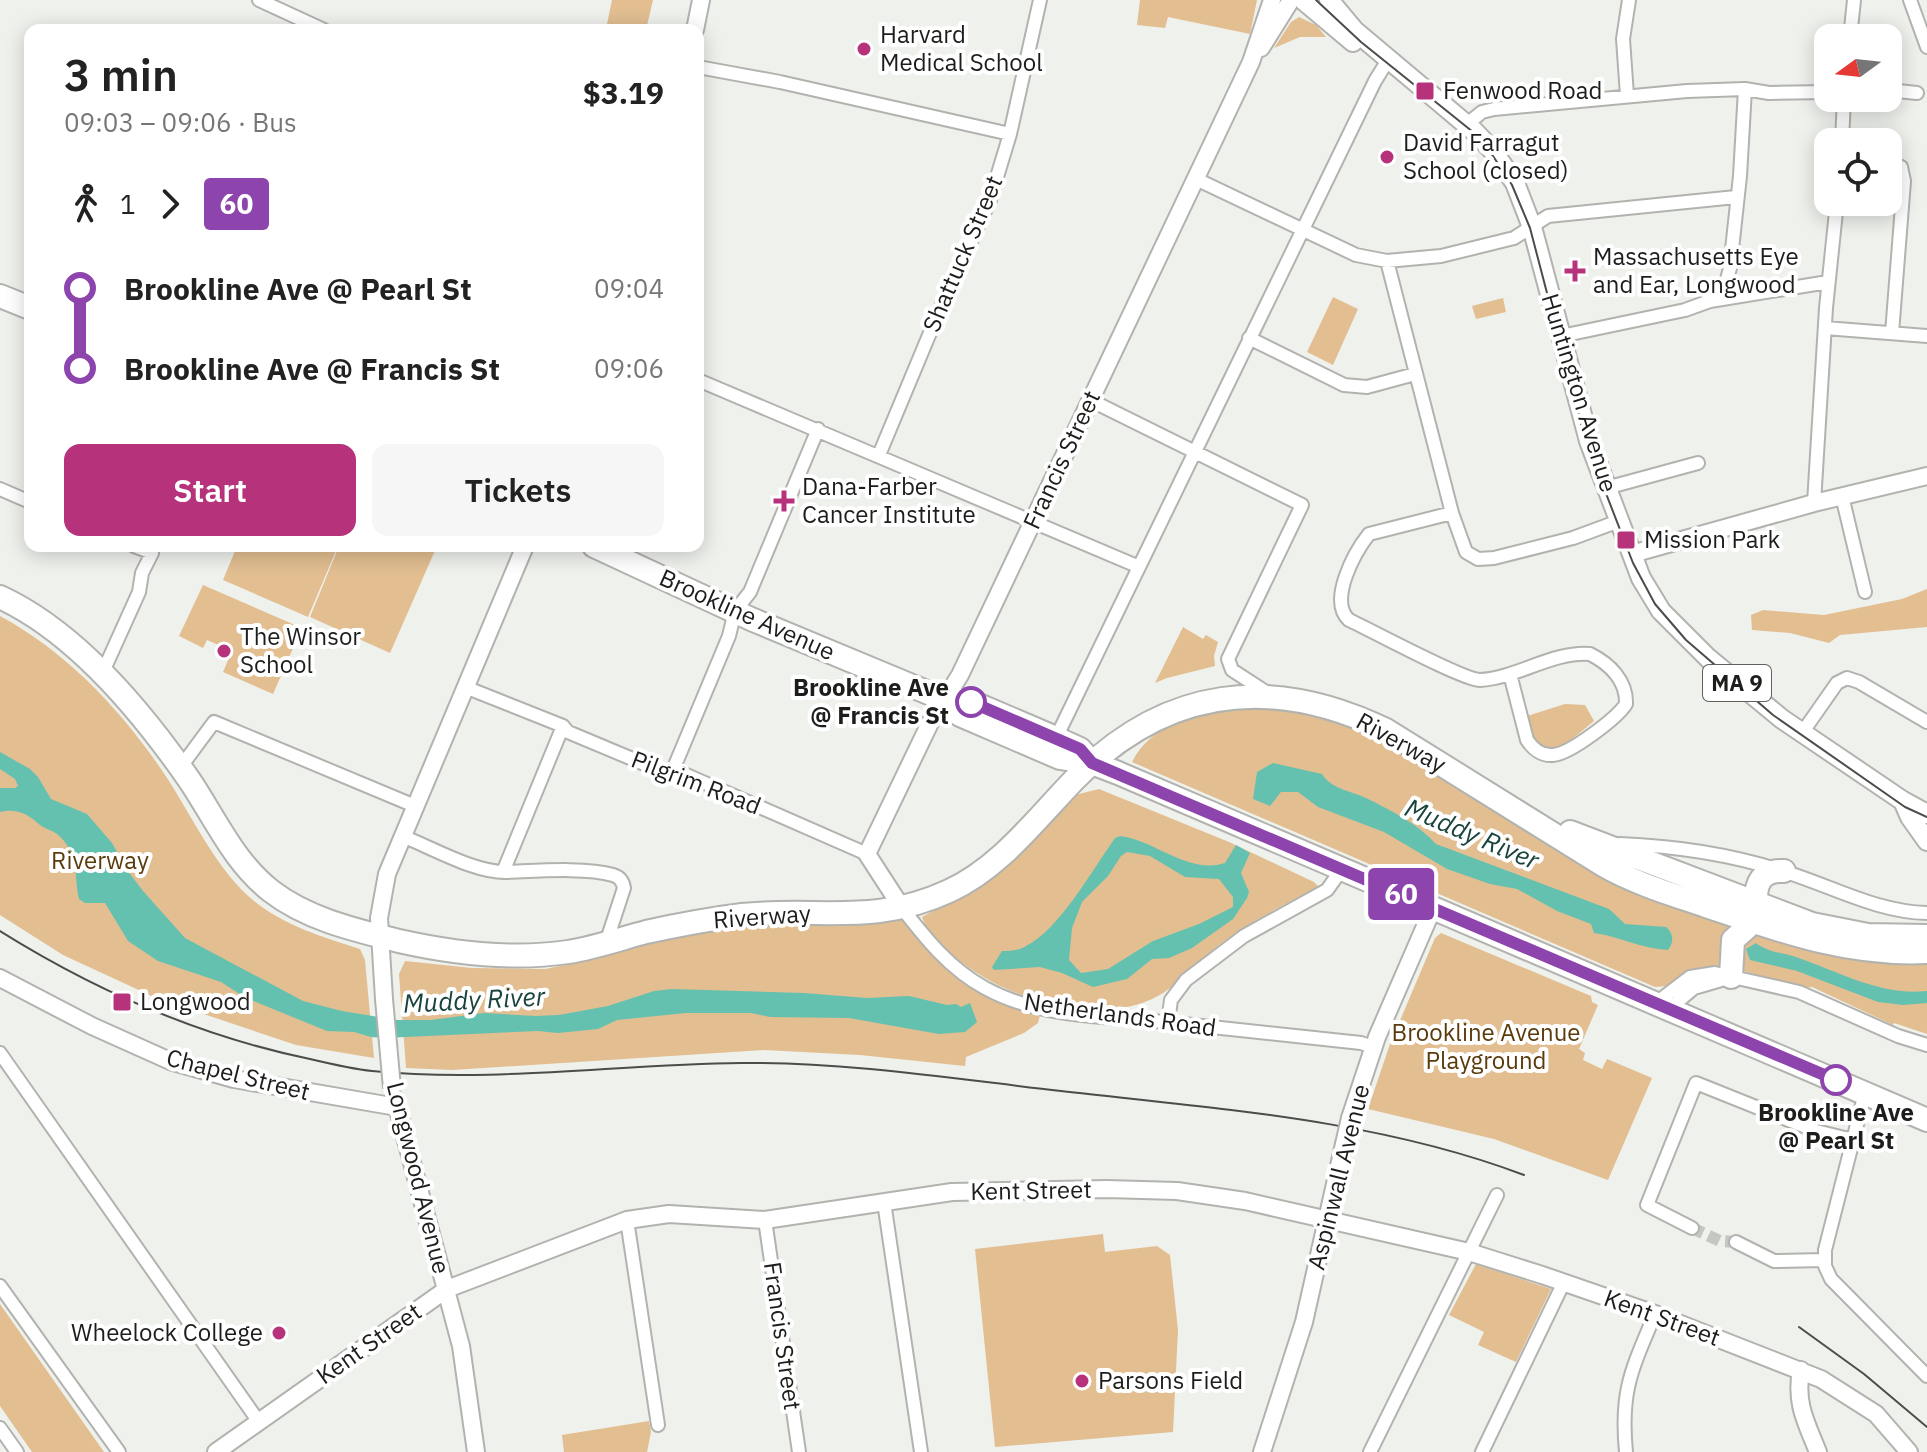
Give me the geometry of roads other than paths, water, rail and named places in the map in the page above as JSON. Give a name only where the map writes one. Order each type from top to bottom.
[{"type":"highway","points":[[0,296],[24,306]]},
{"type":"highway","name":"Brookline Avenue","points":[[607,552],[735,611],[945,700],[960,715],[1066,761],[1092,763],[1927,1120]]},
{"type":"highway","name":"Riverway","points":[[0,597],[48,625],[102,674],[180,768],[238,858],[274,893],[308,913],[380,936],[434,947],[516,955],[568,952],[674,926],[739,916],[792,912],[864,914],[902,908],[938,896],[974,877],[999,857],[1092,763],[1146,726],[1184,708],[1222,698],[1272,696],[1309,701],[1376,725],[1620,875],[1755,913],[1839,931],[1877,936],[1927,936]]},
{"type":"highway","name":"Brookline Avenue","points":[[945,700],[967,700],[1056,738],[1080,749],[1092,763]]},
{"type":"highway","name":"Riverway","points":[[1525,814],[1755,913],[1801,938],[1886,953],[1927,952]]},
{"type":"highway","points":[[1731,977],[1732,943],[1755,913],[1756,888],[1762,877],[1770,872],[1784,871]]},
{"type":"main road","points":[[696,24],[701,0]]},
{"type":"main road","name":"Francis Street","points":[[867,854],[1033,521],[1196,179],[1251,62],[1272,0]]},
{"type":"main road","name":"Francis Street","points":[[1251,62],[1291,0]]},
{"type":"main road","name":"Huntington Avenue","points":[[1303,0],[1359,46],[1388,60]]},
{"type":"main road","name":"Huntington Avenue","points":[[1329,0],[1351,27],[1467,124],[1505,167],[1519,192],[1532,227],[1583,423],[1632,554],[1651,595],[1680,632],[1743,688],[1917,814],[1927,841]]},
{"type":"main road","points":[[1632,554],[1814,503],[1927,476]]},
{"type":"main road","name":"Longwood Avenue","points":[[476,1452],[461,1346],[392,1088],[379,909],[382,890],[402,836],[522,552]]},
{"type":"main road","points":[[867,854],[902,908]]},
{"type":"main road","name":"Aspinwall Avenue","points":[[1262,1452],[1301,1334],[1350,1118],[1373,1047],[1433,908]]},
{"type":"main road","name":"Chapel Street","points":[[0,978],[92,1026],[170,1061],[234,1079],[397,1107]]},
{"type":"main road","name":"Kent Street","points":[[219,1451],[447,1289],[627,1220],[669,1214],[765,1220],[977,1191],[1162,1190],[1225,1197],[1469,1252],[1655,1314],[1831,1384],[1885,1423],[1909,1452]]},
{"type":"main road","points":[[1801,1370],[1798,1390],[1801,1407],[1818,1452]]},
{"type":"street","points":[[259,0],[311,24]]},
{"type":"street","name":"Shattuck Street","points":[[879,455],[990,200],[1010,134],[1040,0]]},
{"type":"street","points":[[1627,95],[1623,39],[1629,0]]},
{"type":"street","points":[[1851,24],[1854,0]]},
{"type":"street","points":[[1910,0],[1927,47]]},
{"type":"street","points":[[1056,738],[1302,229],[1388,60]]},
{"type":"street","points":[[704,68],[780,82],[1010,134]]},
{"type":"street","points":[[1710,301],[1726,283],[1730,268],[1745,89]]},
{"type":"street","points":[[1467,124],[1482,112],[1498,108],[1627,95],[1745,89],[1769,93],[1814,92]]},
{"type":"street","points":[[1902,91],[1917,93]]},
{"type":"street","points":[[1902,172],[1902,206]]},
{"type":"street","points":[[1196,179],[1356,255],[1387,261],[1421,259],[1514,238],[1548,216],[1736,197]]},
{"type":"street","points":[[1814,503],[1828,282],[1835,216]]},
{"type":"street","points":[[1892,333],[1901,216]]},
{"type":"street","points":[[1387,261],[1463,547],[1471,555],[1482,559],[1494,558],[1573,538],[1619,521]]},
{"type":"street","points":[[1561,336],[1685,310],[1710,301],[1828,282]]},
{"type":"street","points":[[1825,328],[1927,336]]},
{"type":"street","points":[[1249,338],[1344,385],[1367,387],[1415,374]]},
{"type":"street","points":[[704,382],[1137,566]]},
{"type":"street","points":[[1090,400],[1302,505],[1232,646],[1228,665],[1272,696]]},
{"type":"street","points":[[673,770],[728,639],[735,611],[750,592],[818,429]]},
{"type":"street","points":[[1606,488],[1698,463]]},
{"type":"street","points":[[0,489],[24,499]]},
{"type":"street","points":[[1842,496],[1865,592]]},
{"type":"street","points":[[1452,513],[1369,534],[1341,591],[1341,609],[1349,620],[1467,677],[1482,680],[1575,655],[1590,654],[1621,680],[1626,704],[1617,715],[1569,749],[1546,755],[1533,748],[1527,740],[1510,674]]},
{"type":"street","points":[[102,674],[139,592],[142,573],[152,553],[149,552]]},
{"type":"street","points":[[1802,733],[1837,683],[1847,678],[1927,722]]},
{"type":"street","name":"Pilgrim Road","points":[[465,687],[563,726],[568,732],[661,771],[673,770],[867,854]]},
{"type":"street","points":[[180,768],[214,722],[415,806]]},
{"type":"street","points":[[503,872],[563,726]]},
{"type":"street","points":[[402,836],[483,869],[614,875],[624,888],[606,943]]},
{"type":"street","points":[[1600,844],[1685,850],[1784,871],[1888,908],[1927,913]]},
{"type":"street","points":[[1168,1022],[1171,1000],[1186,980],[1244,936],[1327,890],[1342,869]]},
{"type":"street","name":"Netherlands Road","points":[[902,908],[946,959],[970,980],[998,995],[1042,1009],[1361,1043],[1373,1047]]},
{"type":"street","points":[[1663,1006],[1694,988],[1731,977],[1810,996],[1898,1036],[1927,1045]]},
{"type":"street","points":[[0,1053],[259,1422]]},
{"type":"street","points":[[1692,1228],[1647,1205],[1696,1083],[1816,1131],[1853,1140]]},
{"type":"street","points":[[1865,1093],[1824,1260],[1832,1281],[1927,1376]]},
{"type":"street","points":[[1370,1452],[1497,1195]]},
{"type":"street","points":[[884,1202],[921,1452]]},
{"type":"street","points":[[627,1220],[658,1425]]},
{"type":"street","name":"Francis Street","points":[[765,1220],[799,1452]]},
{"type":"street","points":[[1736,1242],[1774,1261],[1824,1260]]},
{"type":"street","points":[[1482,1452],[1563,1284]]},
{"type":"street","points":[[0,1286],[119,1452]]},
{"type":"street","points":[[1626,1452],[1624,1410],[1628,1378],[1655,1314]]},
{"type":"street","points":[[0,1428],[17,1452]]},
{"type":"tunnel","points":[[1692,1228],[1720,1241],[1736,1242]]},
{"type":"tram line","points":[[1316,0],[1361,42],[1473,132],[1512,185],[1530,228],[1586,442],[1633,563],[1655,604],[1686,640],[1773,715],[1905,807],[1927,817]]},
{"type":"tram line","points":[[0,931],[73,973],[149,1009],[228,1038],[357,1069],[464,1075],[741,1063],[861,1068],[1296,1119],[1411,1141],[1524,1175]]},
{"type":"tram line","points":[[1799,1327],[1864,1374],[1927,1427]]},
{"type":"place","name":"Harvard Medical School","points":[[864,49]]},
{"type":"place","name":"Fenwood Road","points":[[1425,91]]},
{"type":"place","name":"David Farragut School (closed)","points":[[1387,157]]},
{"type":"place","name":"Massachusetts Eye and Ear, Longwood","points":[[1575,271]]},
{"type":"place","name":"Dana-Farber Cancer Institute","points":[[784,501]]},
{"type":"place","name":"Mission Park","points":[[1626,540]]},
{"type":"place","name":"The Winsor School","points":[[224,651]]},
{"type":"place","name":"Brookline Ave @ Francis St","points":[[971,702]]},
{"type":"place","name":"Longwood","points":[[122,1002]]},
{"type":"place","name":"Brookline Ave @ Pearl St","points":[[1836,1080]]},
{"type":"place","name":"Wheelock College","points":[[279,1333]]},
{"type":"place","name":"Parsons Field","points":[[1082,1381]]},
{"type":"water label","name":"Muddy River","points":[[1472,834]]},
{"type":"water label","name":"Muddy River","points":[[474,1000]]},
{"type":"park label","name":"Brookline Avenue Playground","points":[[1486,1047]]}]
